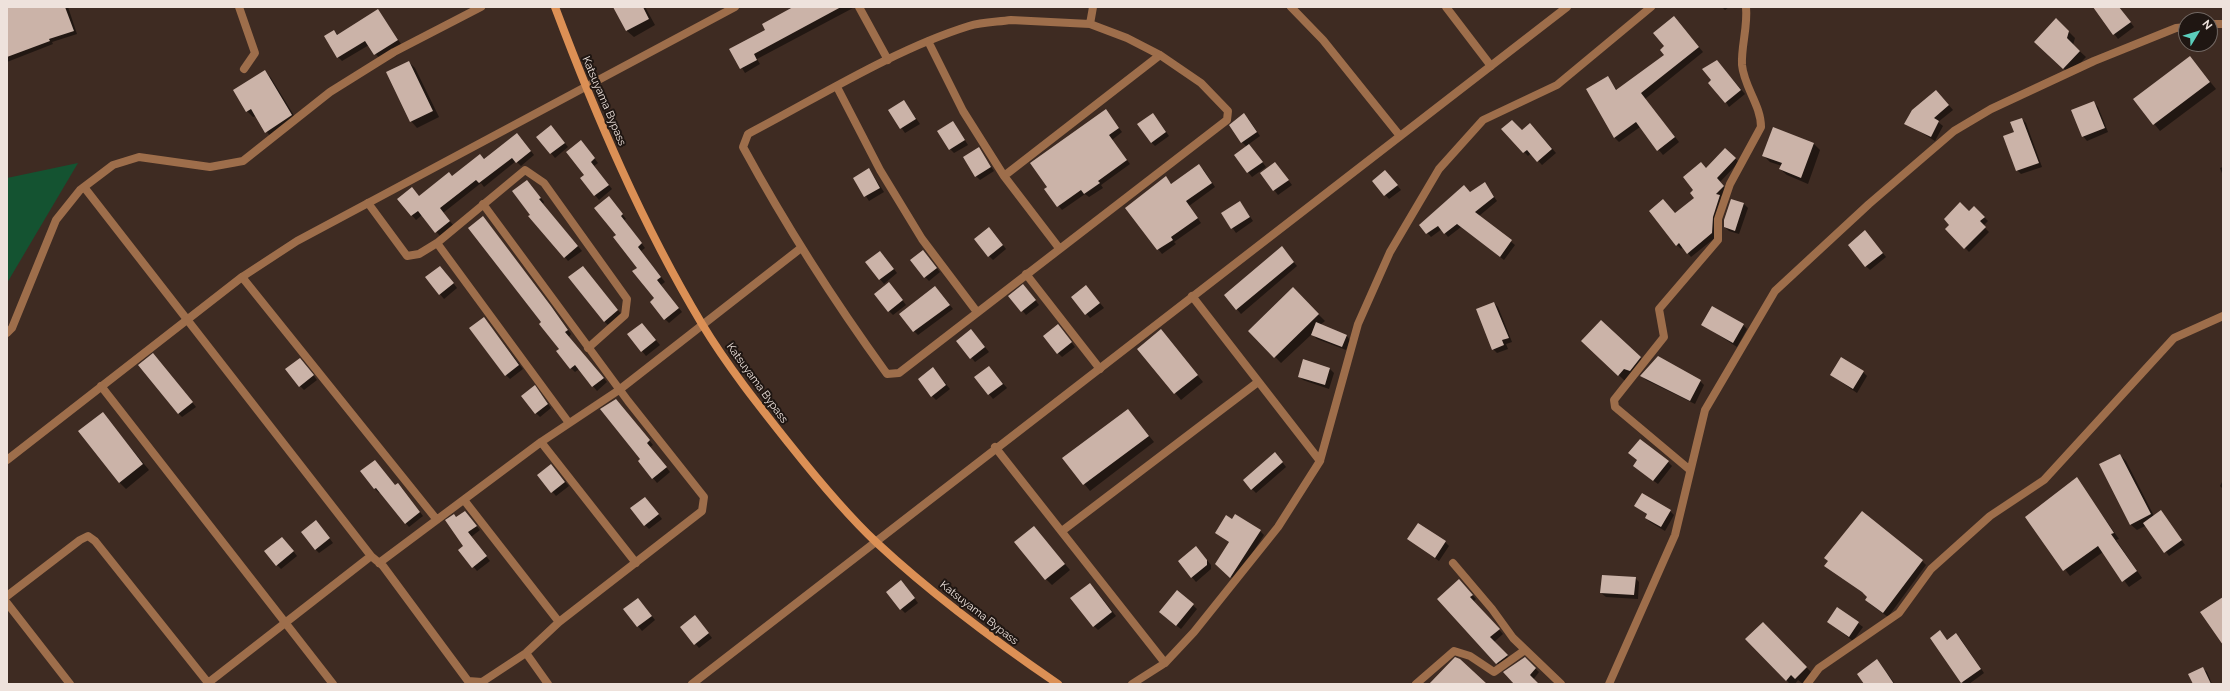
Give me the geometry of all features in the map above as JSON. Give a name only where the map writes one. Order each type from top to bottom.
[{"type":"main road","name":"Katsuyama Bypass","points":[[555,7],[584,86],[616,159],[661,251],[703,325],[765,414],[816,478],[876,542],[936,594],[1008,650],[1058,684]]},
{"type":"street","points":[[239,7],[255,53],[244,69]]},
{"type":"street","points":[[7,333],[12,328],[56,220],[84,187],[113,165],[139,157],[210,168],[243,161],[330,92],[394,52],[481,7]]},
{"type":"street","points":[[7,460],[242,277],[297,241],[734,7]]},
{"type":"street","points":[[859,7],[888,60]]},
{"type":"street","points":[[1090,24],[1093,7]]},
{"type":"street","points":[[1291,7],[1323,40],[1400,136]]},
{"type":"street","points":[[1446,7],[1491,66]]},
{"type":"street","points":[[692,684],[876,542],[995,447],[1100,369],[1192,296],[1567,7]]},
{"type":"street","points":[[1132,684],[1165,663],[1194,632],[1278,527],[1320,461],[1358,324],[1390,252],[1439,170],[1483,120],[1557,85],[1651,7]]},
{"type":"street","points":[[1690,470],[1615,407],[1614,400],[1664,338],[1659,309],[1718,240],[1718,219],[1730,184],[1761,127],[1761,118],[1744,75],[1742,64],[1747,19],[1746,7]]},
{"type":"street","points":[[1011,20],[1090,24],[1127,38],[1160,55],[1201,83],[1228,111],[1227,120],[1059,248],[899,373],[887,374],[843,314],[772,201],[743,147],[748,134],[888,60],[928,42],[970,25],[1011,20]]},
{"type":"street","points":[[1608,684],[1675,535],[1705,410],[1775,291],[1869,204],[1954,131],[1991,109],[2094,61],[2178,28]]},
{"type":"street","points":[[928,42],[964,111],[1004,176],[1059,248]]},
{"type":"street","points":[[1004,176],[1160,55]]},
{"type":"street","points":[[837,87],[880,170],[922,239],[977,312]]},
{"type":"street","points":[[368,203],[407,256],[419,254],[437,243],[525,170],[544,183],[627,299],[625,315],[588,348]]},
{"type":"street","points":[[84,187],[371,556],[380,563],[468,681],[482,682],[526,653],[559,622],[702,511],[704,497],[619,390],[483,204]]},
{"type":"street","points":[[437,243],[569,423]]},
{"type":"street","points":[[380,563],[541,442],[619,390],[802,248]]},
{"type":"street","points":[[1026,274],[1100,369]]},
{"type":"street","points":[[242,277],[437,520]]},
{"type":"street","points":[[1192,296],[1320,461]]},
{"type":"street","points":[[1807,684],[1819,668],[1899,613],[1931,569],[1990,516],[2044,480],[2174,338],[2223,316]]},
{"type":"street","points":[[1062,531],[1258,382]]},
{"type":"street","points":[[101,386],[333,684]]},
{"type":"street","points":[[541,442],[636,563]]},
{"type":"street","points":[[995,447],[1165,663]]},
{"type":"street","points":[[464,500],[559,622]]},
{"type":"street","points":[[7,596],[80,540],[88,536],[95,541],[208,683],[371,556]]},
{"type":"street","points":[[1454,563],[1492,609],[1513,638],[1561,684]]},
{"type":"street","points":[[7,603],[70,684]]},
{"type":"street","points":[[1416,684],[1454,651],[1470,656],[1494,672],[1525,650]]},
{"type":"street","points":[[526,653],[548,684]]},
{"type":"green space","points":[[78,163],[7,283],[7,178]]},
{"type":"building","points":[[7,7],[65,7],[74,31],[49,39],[50,41],[7,57]]},
{"type":"building","points":[[613,7],[643,7],[649,19],[626,31]]},
{"type":"building","points":[[793,7],[841,7],[754,54],[757,60],[740,69],[729,49],[765,30],[762,24]]},
{"type":"building","points":[[2093,7],[2119,7],[2131,22],[2113,35]]},
{"type":"building","points":[[378,9],[398,40],[374,55],[365,41],[337,58],[324,36],[334,30],[337,35]]},
{"type":"building","points":[[1674,16],[1699,47],[1641,93],[1675,137],[1657,151],[1636,122],[1614,138],[1586,89],[1608,76],[1616,90],[1664,55],[1660,50],[1664,46],[1653,33]]},
{"type":"building","points":[[2056,18],[2069,31],[2067,38],[2080,51],[2063,69],[2034,42]]},
{"type":"building","points":[[2190,56],[2210,82],[2153,125],[2133,99]]},
{"type":"building","points":[[1717,60],[1741,90],[1725,103],[1708,83],[1711,80],[1702,69]]},
{"type":"building","points":[[409,61],[433,111],[410,122],[386,72]]},
{"type":"building","points":[[265,70],[292,115],[265,133],[251,109],[246,112],[233,90]]},
{"type":"building","points":[[1936,90],[1949,105],[1934,118],[1939,121],[1931,137],[1904,124],[1912,110]]},
{"type":"building","points":[[904,100],[916,119],[900,129],[888,110]]},
{"type":"building","points":[[2094,101],[2105,128],[2082,137],[2071,110]]},
{"type":"building","points":[[1106,109],[1119,128],[1109,135],[1127,160],[1098,181],[1100,183],[1084,194],[1081,190],[1057,207],[1044,189],[1047,187],[1030,163]]},
{"type":"building","points":[[1153,113],[1166,132],[1151,143],[1137,124]]},
{"type":"building","points":[[1244,113],[1257,132],[1241,143],[1229,125]]},
{"type":"building","points":[[2022,118],[2039,163],[2016,171],[2003,136],[2014,132],[2010,122]]},
{"type":"building","points":[[1512,120],[1522,130],[1530,123],[1552,149],[1537,162],[1527,150],[1523,153],[1501,129]]},
{"type":"building","points":[[953,121],[965,140],[949,150],[937,131]]},
{"type":"building","points":[[551,125],[565,143],[550,154],[536,137]]},
{"type":"building","points":[[1773,127],[1814,143],[1801,178],[1779,169],[1782,163],[1762,156]]},
{"type":"building","points":[[517,133],[531,151],[516,163],[512,158],[479,183],[476,180],[440,208],[450,221],[435,233],[418,211],[411,216],[397,199],[412,187],[419,196],[449,172],[452,176],[480,154],[484,159]]},
{"type":"building","points":[[581,140],[595,158],[591,162],[609,185],[594,196],[580,178],[584,175],[566,152]]},
{"type":"building","points":[[1249,144],[1263,162],[1247,173],[1234,155]]},
{"type":"building","points":[[979,147],[991,167],[975,177],[963,157]]},
{"type":"building","points":[[1725,148],[1736,158],[1717,178],[1724,186],[1716,194],[1720,195],[1713,217],[1712,233],[1687,254],[1679,243],[1676,246],[1649,211],[1663,199],[1675,213],[1694,198],[1690,193],[1693,190],[1683,177],[1701,162],[1706,168]]},
{"type":"building","points":[[1275,162],[1289,180],[1273,191],[1260,173]]},
{"type":"building","points":[[1199,164],[1212,183],[1186,201],[1198,218],[1171,237],[1173,240],[1157,250],[1125,208],[1166,176],[1171,184]]},
{"type":"building","points":[[869,168],[880,188],[864,197],[853,178]]},
{"type":"building","points":[[1385,170],[1398,185],[1384,196],[1372,181]]},
{"type":"building","points":[[527,180],[541,198],[539,199],[578,246],[564,258],[528,216],[530,215],[512,191]]},
{"type":"building","points":[[1485,182],[1494,197],[1475,212],[1512,240],[1500,257],[1457,224],[1444,234],[1438,226],[1426,234],[1419,225],[1464,185],[1470,192]]},
{"type":"building","points":[[609,196],[623,214],[621,216],[642,243],[638,247],[661,277],[657,280],[679,308],[664,320],[650,302],[654,298],[632,271],[637,268],[613,237],[616,235],[594,208]]},
{"type":"building","points":[[1731,199],[1744,203],[1735,231],[1724,227],[1724,220]]},
{"type":"building","points":[[1240,201],[1250,217],[1231,229],[1221,213]]},
{"type":"building","points":[[1960,202],[1969,211],[1974,206],[1985,217],[1980,221],[1986,227],[1964,249],[1945,229],[1949,225],[1944,219]]},
{"type":"building","points":[[483,216],[568,330],[565,332],[604,378],[592,387],[575,365],[570,369],[556,351],[559,349],[539,324],[541,322],[468,228]]},
{"type":"building","points":[[989,227],[1003,245],[988,257],[974,239]]},
{"type":"building","points":[[1865,230],[1883,253],[1865,267],[1848,245]]},
{"type":"building","points":[[1282,246],[1294,262],[1236,310],[1224,295]]},
{"type":"building","points":[[923,250],[937,268],[924,278],[910,260]]},
{"type":"building","points":[[880,251],[894,269],[879,280],[865,262]]},
{"type":"building","points":[[440,266],[454,283],[439,295],[425,277]]},
{"type":"building","points":[[583,266],[618,310],[604,322],[568,277]]},
{"type":"building","points":[[889,282],[903,300],[888,312],[874,294]]},
{"type":"building","points":[[1023,284],[1036,300],[1021,312],[1008,296]]},
{"type":"building","points":[[1086,285],[1100,303],[1085,315],[1071,297]]},
{"type":"building","points":[[935,286],[950,305],[913,332],[899,314]]},
{"type":"building","points":[[1293,287],[1319,314],[1274,358],[1248,331]]},
{"type":"building","points":[[1494,302],[1509,338],[1502,340],[1504,345],[1492,350],[1476,309]]},
{"type":"building","points":[[1712,306],[1744,324],[1733,343],[1701,325]]},
{"type":"building","points":[[484,317],[519,365],[505,376],[469,328]]},
{"type":"building","points":[[1601,320],[1641,357],[1630,371],[1624,369],[1618,376],[1581,341]]},
{"type":"building","points":[[1316,322],[1347,335],[1342,347],[1311,335]]},
{"type":"building","points":[[642,323],[656,340],[641,352],[627,334]]},
{"type":"building","points":[[1058,324],[1072,342],[1057,354],[1043,336]]},
{"type":"building","points":[[971,329],[985,347],[970,359],[956,341]]},
{"type":"building","points":[[1161,329],[1198,375],[1174,394],[1137,349]]},
{"type":"building","points":[[153,353],[193,402],[178,414],[138,365]]},
{"type":"building","points":[[1658,356],[1701,380],[1690,401],[1640,376]]},
{"type":"building","points":[[1841,357],[1864,371],[1853,389],[1830,375]]},
{"type":"building","points":[[300,358],[314,375],[299,387],[285,369]]},
{"type":"building","points":[[1303,359],[1330,368],[1325,385],[1298,377]]},
{"type":"building","points":[[989,366],[1003,384],[988,395],[974,377]]},
{"type":"building","points":[[933,367],[946,385],[931,397],[918,379]]},
{"type":"building","points":[[535,385],[548,404],[535,414],[521,396]]},
{"type":"building","points":[[616,399],[650,440],[647,443],[667,467],[652,479],[638,461],[640,459],[600,409]]},
{"type":"building","points":[[1128,409],[1149,436],[1083,485],[1062,458]]},
{"type":"building","points":[[103,412],[143,464],[119,483],[78,431]]},
{"type":"building","points":[[1640,439],[1669,461],[1653,481],[1633,466],[1637,460],[1628,453]]},
{"type":"building","points":[[1275,452],[1283,462],[1251,490],[1243,480]]},
{"type":"building","points":[[2120,454],[2151,514],[2130,525],[2099,464]]},
{"type":"building","points":[[375,460],[395,485],[398,483],[420,512],[405,524],[360,471]]},
{"type":"building","points":[[551,464],[565,482],[551,493],[537,475]]},
{"type":"building","points":[[2077,477],[2114,533],[2111,534],[2137,571],[2122,582],[2098,546],[2063,571],[2025,517]]},
{"type":"building","points":[[1642,493],[1671,510],[1661,527],[1645,518],[1647,514],[1634,506]]},
{"type":"building","points":[[645,497],[659,514],[644,526],[630,508]]},
{"type":"building","points":[[2161,510],[2182,540],[2164,553],[2143,523]]},
{"type":"building","points":[[465,511],[477,526],[468,532],[487,556],[472,568],[458,550],[463,546],[445,520],[454,514],[456,517]]},
{"type":"building","points":[[1862,511],[1923,560],[1883,613],[1865,600],[1867,597],[1862,592],[1824,566],[1828,561],[1824,558]]},
{"type":"building","points":[[1235,514],[1261,530],[1230,578],[1215,564],[1229,542],[1215,533],[1226,515],[1232,519]]},
{"type":"building","points":[[316,520],[330,538],[315,550],[301,532]]},
{"type":"building","points":[[1418,523],[1446,541],[1435,558],[1407,539]]},
{"type":"building","points":[[1034,526],[1065,564],[1045,580],[1014,542]]},
{"type":"building","points":[[282,537],[294,551],[276,566],[264,551]]},
{"type":"building","points":[[1196,546],[1207,560],[1207,565],[1191,578],[1178,561]]},
{"type":"building","points":[[1602,575],[1636,577],[1634,595],[1600,593]]},
{"type":"building","points":[[1459,579],[1473,595],[1470,597],[1500,629],[1490,637],[1508,655],[1496,664],[1437,599]]},
{"type":"building","points":[[901,580],[915,598],[900,610],[886,592]]},
{"type":"building","points":[[1090,583],[1112,612],[1093,627],[1070,598]]},
{"type":"building","points":[[1177,590],[1194,604],[1176,626],[1159,612]]},
{"type":"building","points":[[2223,597],[2223,645],[2200,612]]},
{"type":"building","points":[[638,598],[652,616],[637,627],[623,609]]},
{"type":"building","points":[[1837,607],[1859,622],[1849,637],[1827,622]]},
{"type":"building","points":[[695,615],[709,633],[694,645],[680,627]]},
{"type":"building","points":[[1763,622],[1807,667],[1795,679],[1791,675],[1786,681],[1745,639]]},
{"type":"building","points":[[1940,630],[1947,640],[1956,633],[1981,669],[1961,683],[1930,638]]},
{"type":"building","points":[[1455,657],[1460,659],[1487,684],[1429,684]]},
{"type":"building","points":[[1525,657],[1536,668],[1530,675],[1539,684],[1514,684],[1503,672]]},
{"type":"building","points":[[1877,659],[1894,684],[1864,684],[1857,674]]},
{"type":"building","points":[[2203,667],[2211,684],[2193,684],[2188,674]]}]
